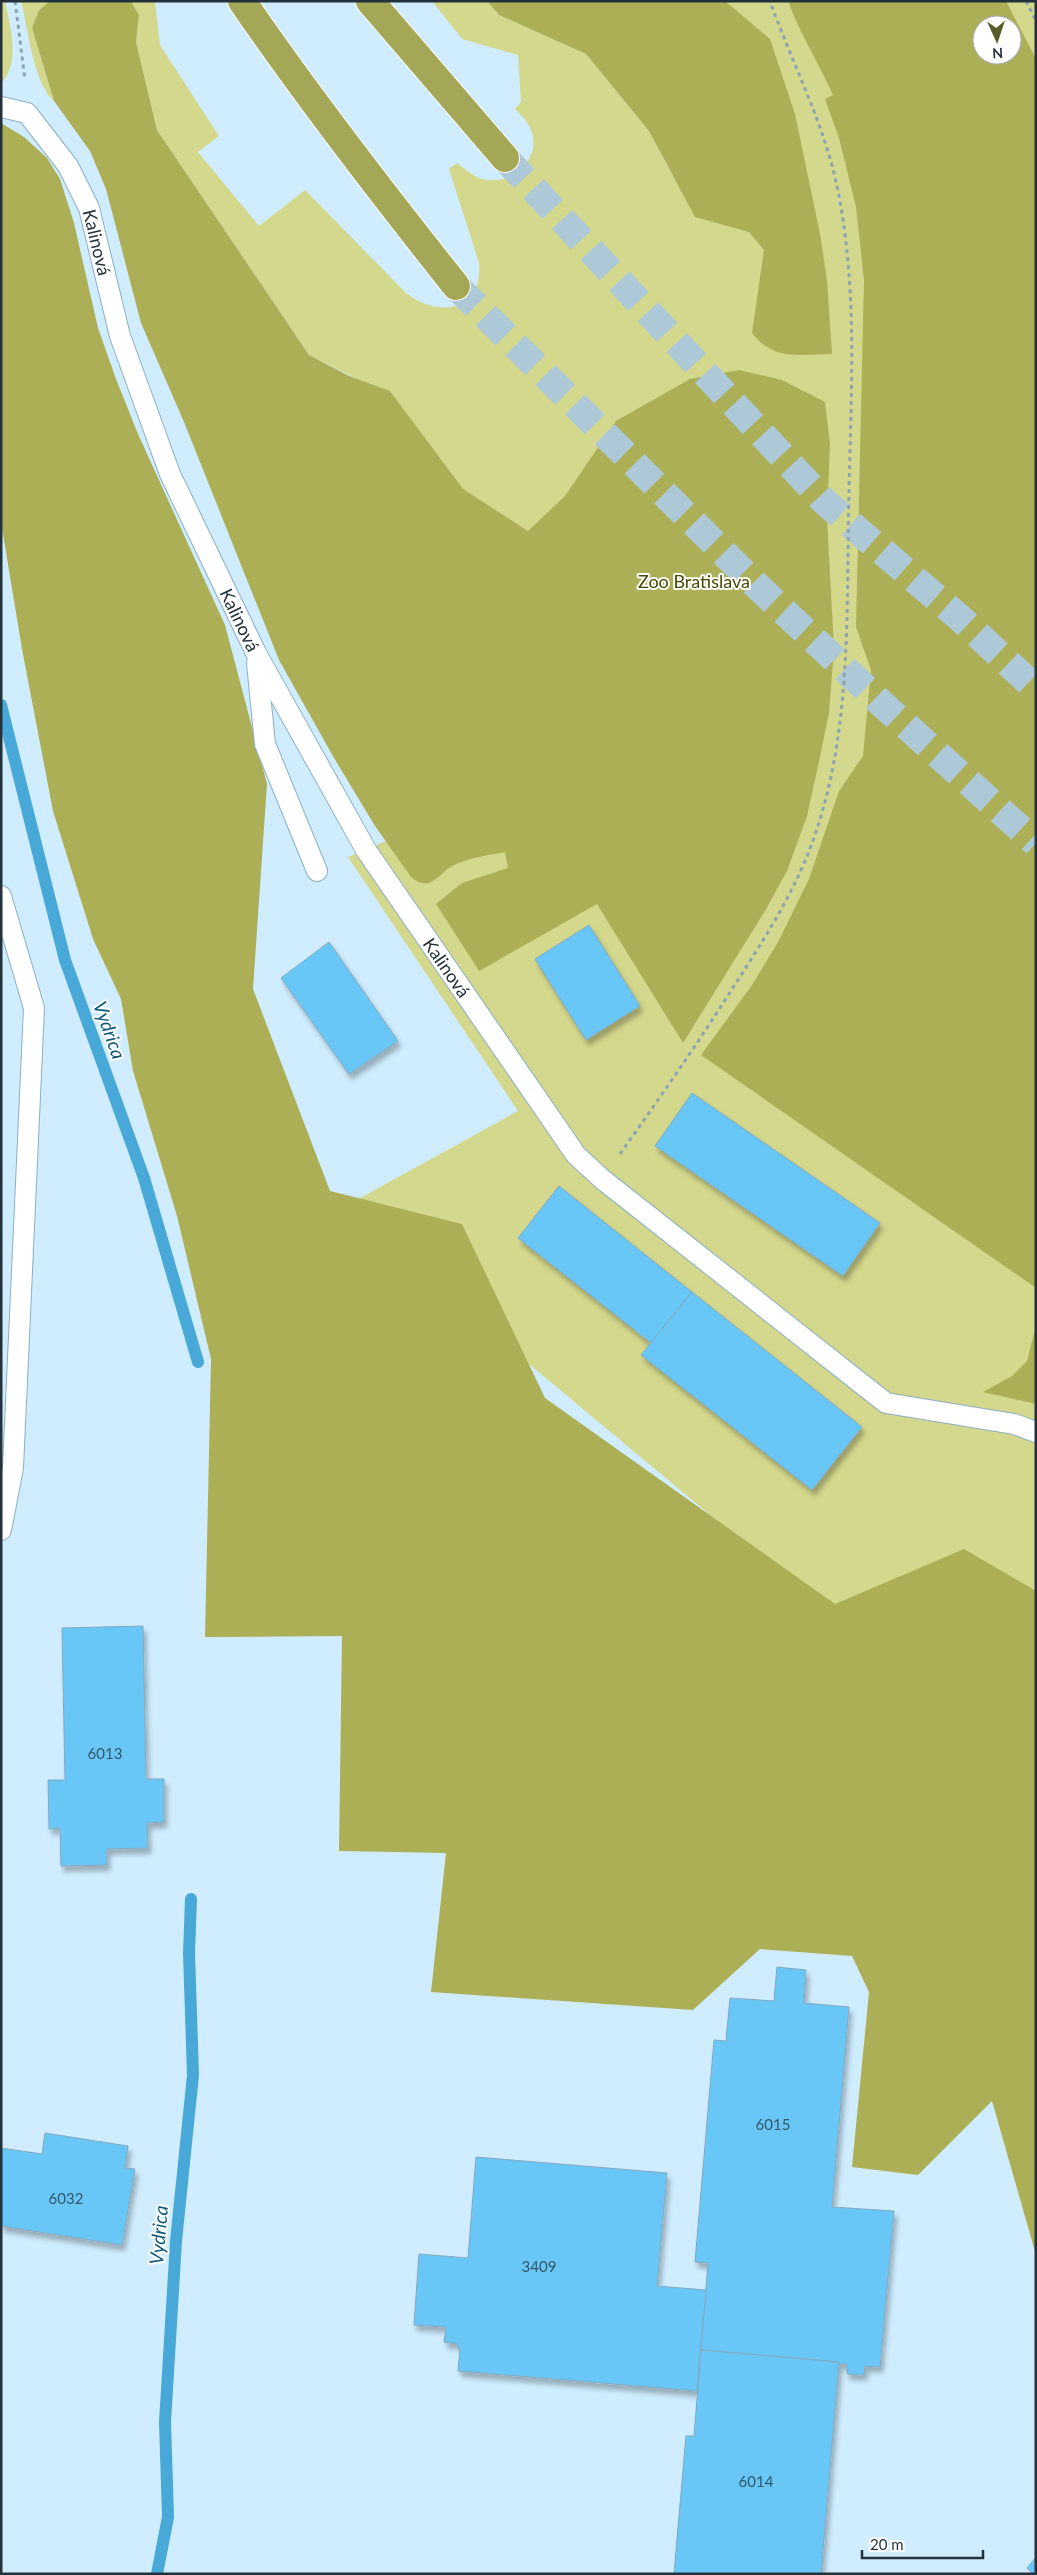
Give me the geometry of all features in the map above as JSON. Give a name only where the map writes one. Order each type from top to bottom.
[{"type":"highway","points":[[242,1],[301,87],[353,157],[456,286]]},
{"type":"highway","points":[[370,1],[505,158]]},
{"type":"lane","points":[[1,107],[27,113]]},
{"type":"lane","name":"Kalinová","points":[[27,113],[68,166],[89,208],[120,336],[170,474],[256,653],[366,850],[576,1155],[602,1179],[886,1403],[1014,1424],[1036,1432]]},
{"type":"lane","points":[[256,653],[265,744],[317,870]]},
{"type":"lane","points":[[1,896],[34,1008],[13,1468],[1,1530]]},
{"type":"path","points":[[15,1],[23,55],[27,113]]},
{"type":"path","points":[[602,1179],[724,1002],[763,941],[795,885],[826,800],[835,759],[846,652],[852,373],[846,235],[836,184],[804,81],[770,1]]},
{"type":"path","points":[[1026,1],[1036,21]]},
{"type":"green space","points":[[1,1],[5,1],[11,32],[12,55],[11,66],[1,83]]},
{"type":"green space","points":[[21,1],[50,1],[39,10],[32,28],[54,101],[47,93],[36,69]]},
{"type":"green space","points":[[50,1],[131,1],[139,15],[136,42],[157,130],[309,355],[349,376],[390,391],[463,489],[528,531],[565,496],[616,421],[690,379],[739,370],[782,380],[825,402],[830,444],[827,518],[834,649],[829,713],[807,816],[787,871],[765,911],[683,1043],[597,904],[479,971],[436,904],[462,883],[508,868],[505,852],[479,857],[454,865],[429,883],[418,882],[411,877],[375,826],[279,660],[184,422],[141,323],[106,189],[90,151],[54,101],[32,28],[39,10]]},
{"type":"green space","name":"Zoo Bratislava","points":[[131,1],[155,1],[160,45],[219,136],[198,152],[259,226],[305,190],[406,293],[418,301],[431,306],[444,307],[456,306],[466,301],[474,292],[478,279],[479,263],[449,169],[457,163],[479,178],[498,180],[509,177],[526,164],[531,155],[533,135],[528,124],[515,109],[521,102],[518,55],[462,39],[432,1],[487,1],[499,15],[586,54],[649,131],[675,180],[690,166],[563,1],[1036,1],[1036,1736],[854,1635],[342,1208],[518,1111],[348,857],[429,823],[359,380],[309,355],[157,130],[136,42],[139,15]]},
{"type":"green space","points":[[487,1],[725,1],[770,39],[795,114],[820,234],[827,280],[832,354],[798,355],[779,352],[770,349],[752,333],[764,250],[749,232],[695,217],[649,131],[586,54],[499,15]]},
{"type":"green space","points":[[788,1],[1006,1],[1013,15],[972,15],[972,65],[1022,65],[1022,32],[1036,59],[1036,1288],[701,1055],[752,985],[778,942],[809,879],[839,791],[863,756],[871,670],[856,627],[864,280],[856,207],[839,138],[825,99],[833,95]]},
{"type":"green space","points":[[1,123],[24,137],[47,158],[60,179],[74,223],[98,328],[116,379],[138,434],[225,625],[267,784],[253,989],[330,1191],[462,1224],[545,1398],[835,1604],[964,1549],[1036,1591],[1036,2255],[992,2101],[918,2175],[852,2167],[869,1992],[852,1956],[760,1949],[693,2010],[431,1992],[446,1853],[339,1851],[342,1636],[205,1637],[211,1359],[177,1216],[133,1071],[121,999],[93,939],[53,811],[22,649],[1,522]]},
{"type":"green space","points":[[1036,1326],[1036,1404],[983,1392],[1012,1376],[1027,1361]]},
{"type":"building","points":[[589,925],[640,1006],[586,1040],[535,959]]},
{"type":"building","points":[[329,942],[398,1041],[349,1074],[281,978]]},
{"type":"building","points":[[692,1093],[880,1223],[843,1276],[655,1146]]},
{"type":"building","points":[[559,1186],[692,1292],[651,1343],[518,1238]]},
{"type":"building","points":[[692,1292],[862,1427],[812,1490],[641,1355]]},
{"type":"building","points":[[143,1626],[146,1779],[164,1779],[164,1822],[147,1823],[148,1848],[107,1849],[107,1865],[61,1866],[60,1828],[49,1829],[48,1780],[65,1780],[62,1628]]},
{"type":"building","points":[[777,1967],[806,1970],[804,2003],[849,2007],[832,2207],[894,2211],[880,2367],[865,2366],[864,2375],[847,2374],[847,2364],[839,2364],[839,2362],[701,2350],[708,2263],[695,2262],[714,2040],[726,2041],[730,1998],[774,2001]]},
{"type":"building","points":[[45,2133],[128,2146],[125,2168],[135,2169],[122,2245],[1,2226],[1,2148],[42,2154]]},
{"type":"building","points":[[476,2157],[667,2173],[657,2286],[706,2290],[697,2391],[458,2371],[460,2349],[458,2349],[458,2344],[444,2342],[446,2327],[414,2325],[419,2254],[468,2258]]},
{"type":"building","points":[[701,2350],[839,2362],[821,2574],[674,2574],[686,2436],[694,2436]]},
{"type":"building","points":[[1036,2557],[1036,2574],[1034,2574],[1027,2568]]},
{"type":"waterway","name":"Vydrica","points":[[1,705],[65,960],[144,1178],[198,1362]]},
{"type":"waterway","name":"Vydrica","points":[[157,2574],[168,2517],[165,2422],[176,2241],[193,2075],[189,1953],[191,1899]]},
{"type":"tunnel","points":[[505,158],[825,502],[961,619],[1036,689]]},
{"type":"tunnel","points":[[456,286],[754,583],[881,703],[1036,843]]}]
